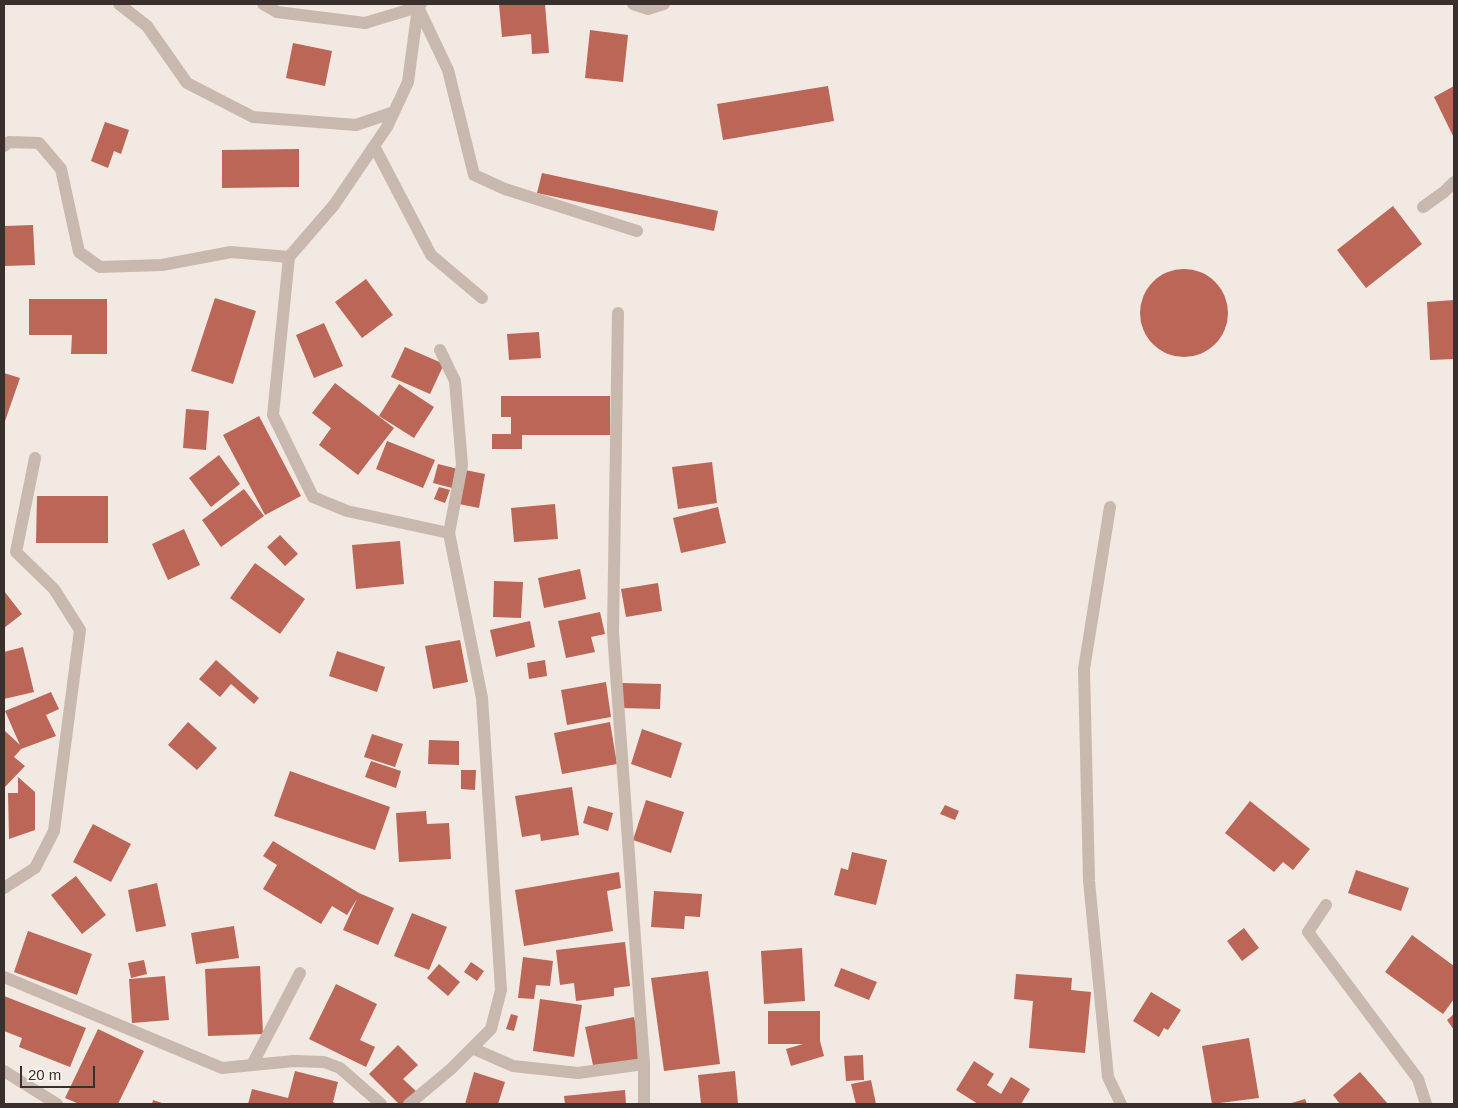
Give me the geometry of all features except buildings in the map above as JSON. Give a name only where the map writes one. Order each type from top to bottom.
[{"type":"street","points":[[120,4],[147,26],[187,83],[253,117],[356,125],[394,112]]},
{"type":"street","points":[[263,4],[276,12],[365,23],[420,5]]},
{"type":"street","points":[[633,4],[648,9],[664,4]]},
{"type":"street","points":[[420,5],[408,82],[387,127],[334,205],[289,257],[272,415],[313,497],[347,511],[449,533]]},
{"type":"street","points":[[420,5],[448,70],[474,175],[506,189],[637,231]]},
{"type":"street","points":[[4,146],[8,142],[39,143],[61,169],[79,252],[100,267],[162,265],[231,252],[289,257]]},
{"type":"street","points":[[374,146],[431,255],[482,298]]},
{"type":"street","points":[[1423,207],[1454,182]]},
{"type":"street","points":[[618,312],[613,632],[644,1064],[644,1104]]},
{"type":"street","points":[[409,1104],[491,1030],[501,990],[482,698],[449,533],[462,465],[455,380],[440,350]]},
{"type":"street","points":[[4,888],[36,868],[54,831],[80,630],[54,589],[16,552],[36,458]]},
{"type":"street","points":[[1110,507],[1084,669],[1089,880],[1108,1077],[1122,1104]]},
{"type":"street","points":[[1326,904],[1308,932],[1418,1079],[1426,1104]]},
{"type":"street","points":[[252,1065],[300,973]]},
{"type":"street","points":[[4,977],[222,1068],[324,1062],[340,1068],[381,1104]]},
{"type":"street","points":[[472,1048],[513,1066],[578,1073],[644,1064]]},
{"type":"street","points":[[4,1072],[57,1104]]}]
